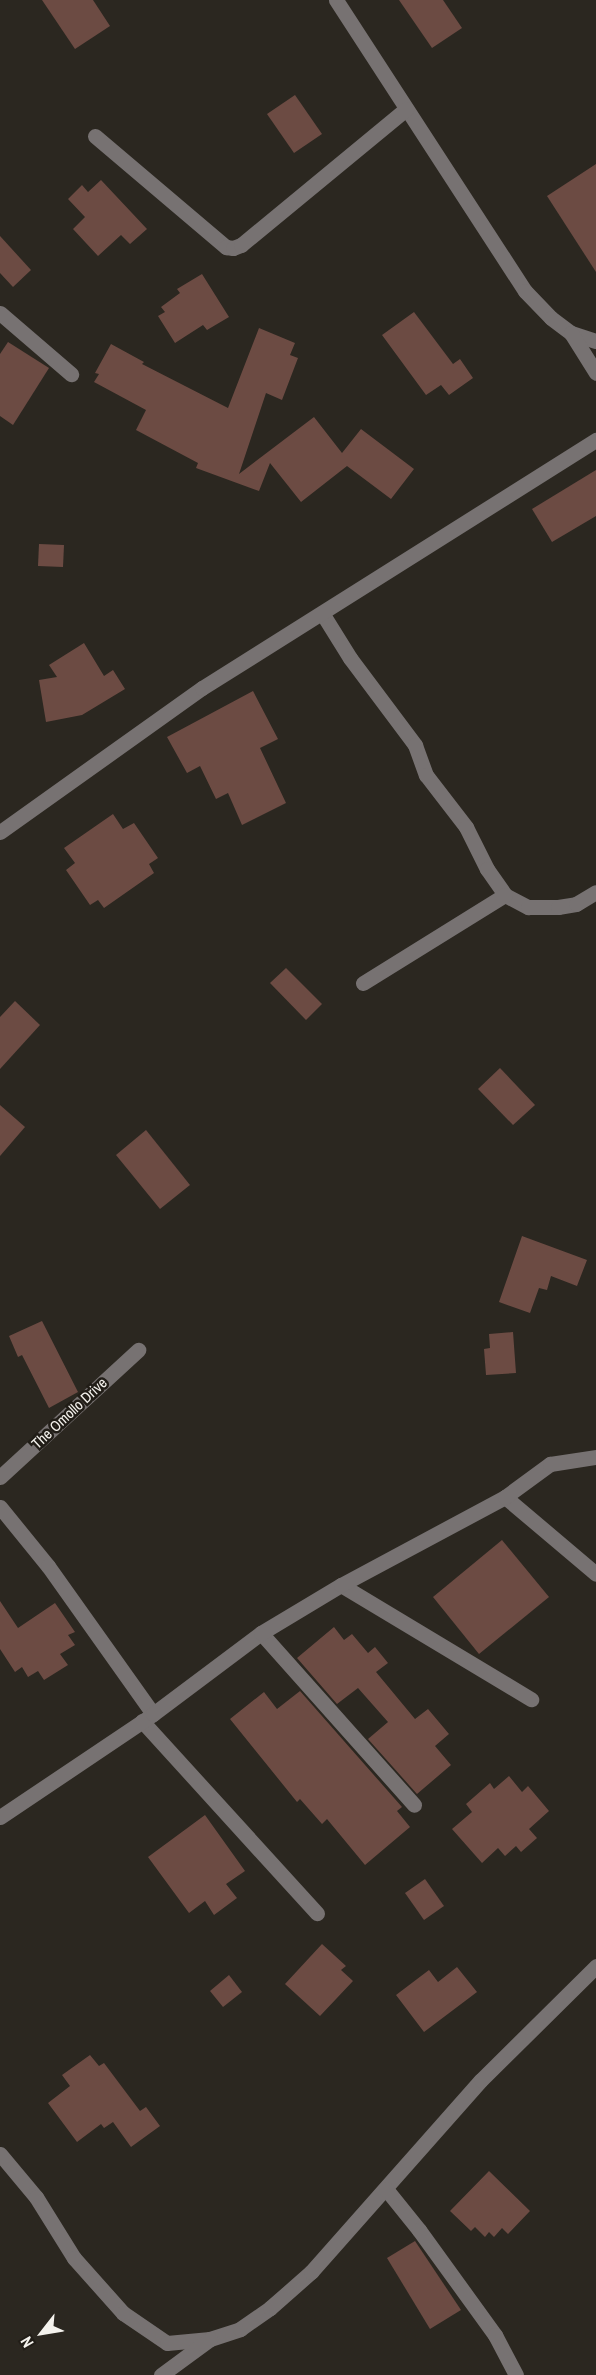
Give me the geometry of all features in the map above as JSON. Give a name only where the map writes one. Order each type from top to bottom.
[{"type":"street","points":[[336,0],[525,291],[551,318],[571,333],[596,341]]},
{"type":"street","points":[[95,136],[226,247],[233,248],[241,245],[406,109]]},
{"type":"street","points":[[0,313],[71,374]]},
{"type":"street","points":[[571,333],[596,373]]},
{"type":"street","points":[[0,832],[202,688],[596,440]]},
{"type":"street","points":[[322,613],[350,658],[415,745],[426,775],[466,827],[487,869],[505,895],[528,907],[558,907],[576,904],[596,892]]},
{"type":"street","points":[[363,983],[505,895]]},
{"type":"street","name":"The Omollo Drive","points":[[0,1477],[138,1350]]},
{"type":"street","points":[[0,1817],[148,1718],[261,1633],[341,1585],[505,1497],[550,1464],[596,1457]]},
{"type":"street","points":[[505,1497],[596,1574]]},
{"type":"street","points":[[0,1507],[48,1566],[148,1718],[317,1912]]},
{"type":"street","points":[[341,1585],[531,1699]]},
{"type":"street","points":[[261,1633],[414,1805]]},
{"type":"street","points":[[0,2154],[36,2197],[74,2258],[123,2313],[167,2343],[210,2339],[240,2329],[270,2308],[311,2272],[482,2080],[596,1966]]},
{"type":"street","points":[[386,2189],[419,2230],[495,2335],[516,2375]]},
{"type":"street","points":[[162,2375],[210,2339]]},
{"type":"building","points":[[42,0],[93,0],[110,26],[75,49]]},
{"type":"building","points":[[399,0],[443,0],[462,28],[432,48]]},
{"type":"building","points":[[295,95],[322,134],[294,153],[267,114]]},
{"type":"building","points":[[596,164],[596,272],[547,196]]},
{"type":"building","points":[[101,180],[147,229],[130,244],[121,235],[98,256],[73,229],[85,217],[68,199],[82,185],[88,192]]},
{"type":"building","points":[[0,236],[31,270],[13,287],[0,273]]},
{"type":"building","points":[[202,274],[229,317],[207,330],[203,325],[175,343],[158,316],[165,312],[161,307],[180,293],[177,289]]},
{"type":"building","points":[[414,312],[453,364],[460,359],[473,378],[449,395],[441,385],[426,395],[382,335]]},
{"type":"building","points":[[259,328],[295,343],[290,355],[298,358],[282,400],[266,393],[239,474],[314,417],[342,453],[361,429],[414,469],[391,499],[347,466],[301,502],[270,463],[259,491],[196,468],[198,463],[136,430],[146,410],[94,382],[99,374],[95,373],[111,344],[144,362],[142,364],[228,408]]},
{"type":"building","points":[[8,342],[49,368],[13,425],[0,416],[0,354]]},
{"type":"building","points":[[596,470],[596,516],[552,542],[532,509]]},
{"type":"building","points":[[39,544],[64,545],[63,567],[38,566]]},
{"type":"building","points":[[84,643],[104,676],[113,670],[125,689],[82,715],[46,722],[39,680],[57,677],[49,665]]},
{"type":"building","points":[[253,691],[278,739],[260,748],[286,803],[242,825],[228,793],[216,799],[200,766],[187,773],[167,737]]},
{"type":"building","points":[[113,814],[123,829],[134,823],[158,858],[149,864],[154,873],[104,908],[98,900],[90,905],[66,870],[75,863],[64,848]]},
{"type":"building","points":[[286,968],[322,1004],[306,1020],[270,983]]},
{"type":"building","points":[[15,1001],[40,1025],[0,1069],[0,1017]]},
{"type":"building","points":[[500,1068],[535,1105],[513,1125],[478,1089]]},
{"type":"building","points":[[0,1105],[25,1127],[0,1156]]},
{"type":"building","points":[[146,1130],[190,1185],[160,1209],[116,1155]]},
{"type":"building","points":[[522,1236],[587,1260],[577,1286],[551,1276],[547,1290],[539,1288],[530,1313],[499,1302]]},
{"type":"building","points":[[42,1321],[78,1392],[49,1408],[22,1355],[18,1357],[9,1336]]},
{"type":"building","points":[[513,1332],[516,1373],[486,1375],[484,1349],[490,1348],[489,1334]]},
{"type":"building","points":[[502,1540],[549,1597],[479,1654],[433,1597]]},
{"type":"building","points":[[0,1601],[18,1628],[55,1603],[75,1632],[68,1635],[75,1645],[60,1654],[68,1665],[44,1680],[38,1671],[28,1677],[22,1667],[15,1672],[0,1649]]},
{"type":"building","points":[[334,1627],[344,1640],[352,1634],[368,1653],[375,1647],[388,1663],[376,1672],[415,1719],[428,1709],[449,1734],[435,1746],[451,1765],[417,1794],[368,1739],[388,1722],[358,1688],[337,1704],[297,1658]]},
{"type":"building","points":[[300,1691],[402,1807],[397,1811],[410,1827],[365,1865],[327,1819],[322,1824],[300,1799],[297,1802],[230,1719],[264,1692],[277,1709]]},
{"type":"building","points":[[509,1776],[522,1792],[528,1786],[549,1811],[529,1829],[537,1838],[521,1852],[516,1846],[505,1856],[498,1848],[482,1863],[452,1829],[472,1812],[466,1804],[490,1783],[494,1789]]},
{"type":"building","points":[[205,1815],[245,1871],[226,1884],[237,1898],[214,1915],[205,1901],[189,1913],[148,1857]]},
{"type":"building","points":[[425,1879],[444,1906],[424,1920],[405,1893]]},
{"type":"building","points":[[322,1944],[346,1966],[341,1970],[353,1981],[320,2016],[285,1984]]},
{"type":"building","points":[[457,1967],[477,1992],[424,2032],[396,1995],[429,1970],[438,1982]]},
{"type":"building","points":[[229,1975],[242,1992],[223,2007],[210,1991]]},
{"type":"building","points":[[90,2055],[99,2066],[104,2063],[140,2111],[146,2107],[160,2126],[131,2147],[113,2122],[104,2128],[101,2124],[77,2142],[48,2103],[70,2086],[62,2075]]},
{"type":"building","points":[[489,2171],[530,2211],[508,2234],[502,2228],[494,2237],[489,2232],[485,2237],[475,2227],[471,2231],[450,2211]]},
{"type":"building","points":[[415,2241],[461,2310],[430,2329],[387,2258]]}]
